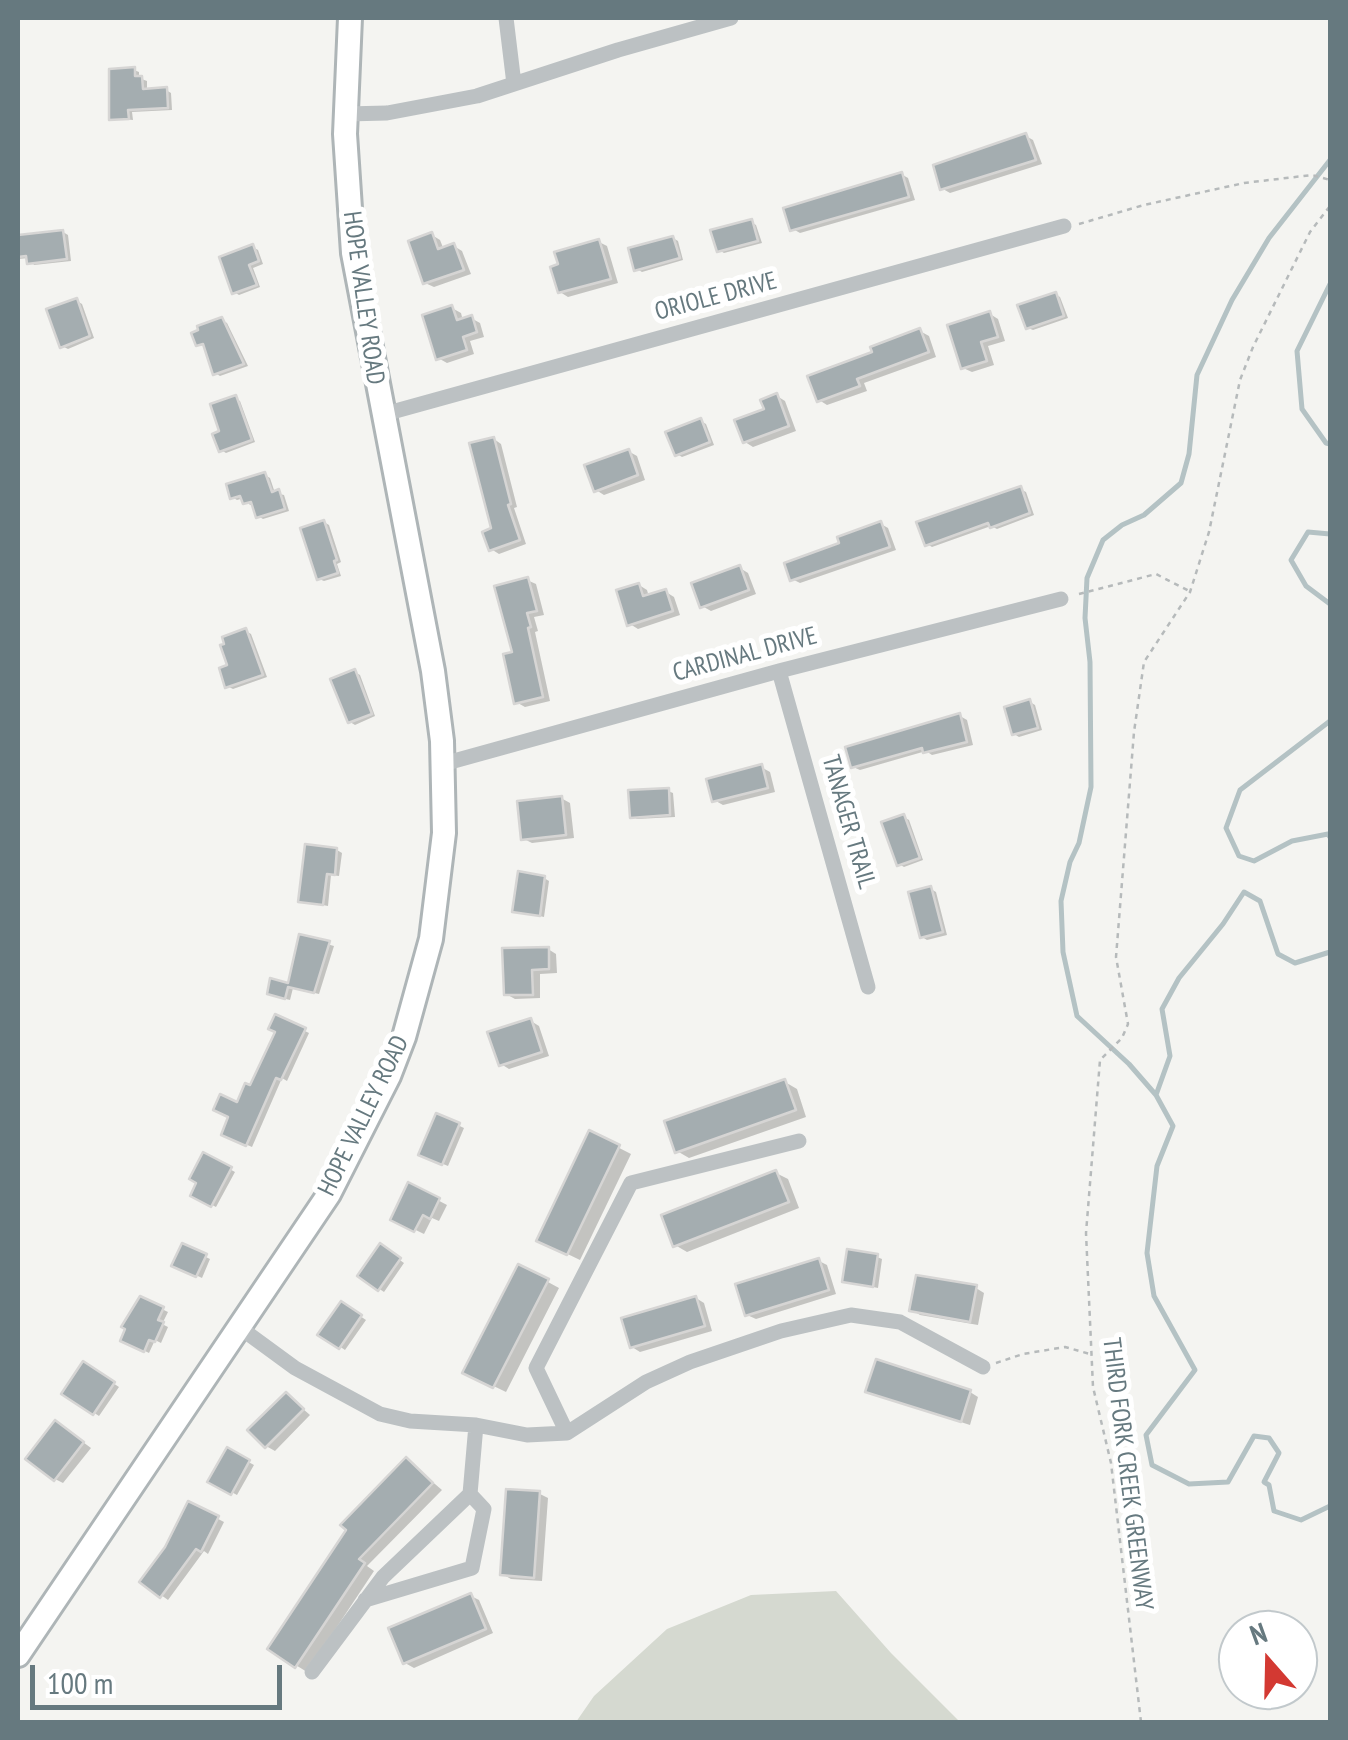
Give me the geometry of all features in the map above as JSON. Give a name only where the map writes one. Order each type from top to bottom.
[{"type":"main road","name":"HOPE VALLEY ROAD","points":[[18,1655],[329,1194],[404,1037],[426,964],[444,833],[443,764],[433,671],[353,253],[346,114],[350,18]]},
{"type":"street","points":[[506,18],[514,84]]},
{"type":"street","points":[[346,114],[437,105],[730,18]]},
{"type":"street","name":"ORIOLE DRIVE","points":[[382,415],[1064,226]]},
{"type":"street","name":"CARDINAL DRIVE","points":[[443,764],[1061,598]]},
{"type":"street","name":"TANAGER TRAIL","points":[[779,671],[868,987]]},
{"type":"street","points":[[567,1433],[536,1368],[630,1183],[799,1141]]},
{"type":"street","points":[[239,1326],[296,1368],[380,1414],[527,1435],[567,1433],[646,1382],[690,1362],[780,1331],[851,1315],[900,1322],[983,1367]]},
{"type":"street","points":[[312,1672],[383,1577],[470,1494],[476,1425]]},
{"type":"street","points":[[365,1600],[472,1568],[484,1508],[470,1494]]},
{"type":"path","points":[[1064,226],[1090,222],[1144,204],[1244,184],[1312,175],[1328,179]]},
{"type":"path","name":"THIRD FORK CREEK GREENWAY","points":[[1141,1722],[1111,1463],[1094,1388],[1086,1233],[1100,1060],[1122,1038],[1128,1024],[1116,957],[1134,732],[1144,662],[1190,592],[1209,532],[1240,380],[1304,244],[1330,206]]},
{"type":"path","points":[[1088,592],[1156,574],[1190,592]]},
{"type":"path","points":[[983,1367],[1023,1354],[1065,1347],[1092,1354]]},
{"type":"shaded area","points":[[836,1591],[960,1722],[576,1722],[594,1696],[667,1629],[751,1595]]},
{"type":"building","points":[[135,67],[135,76],[142,76],[143,89],[167,87],[168,108],[128,110],[129,119],[109,120],[109,69]]},
{"type":"building","points":[[1026,133],[1036,160],[940,190],[933,165]]},
{"type":"building","points":[[902,172],[909,197],[790,231],[783,208]]},
{"type":"building","points":[[752,219],[758,241],[717,252],[710,230]]},
{"type":"building","points":[[63,230],[67,259],[27,264],[26,256],[18,257],[18,235]]},
{"type":"building","points":[[432,232],[438,249],[454,243],[464,270],[423,284],[408,241]]},
{"type":"building","points":[[673,236],[680,258],[634,271],[628,248]]},
{"type":"building","points":[[599,239],[611,279],[558,293],[550,267],[558,264],[554,252]]},
{"type":"building","points":[[253,244],[259,261],[249,265],[257,285],[232,294],[219,257]]},
{"type":"building","points":[[1056,292],[1064,316],[1026,329],[1017,305]]},
{"type":"building","points":[[77,298],[90,336],[60,348],[46,309]]},
{"type":"building","points":[[452,305],[457,320],[472,315],[477,332],[463,337],[467,350],[436,360],[422,315]]},
{"type":"building","points":[[990,311],[998,337],[981,342],[987,361],[961,369],[947,325]]},
{"type":"building","points":[[222,317],[244,364],[213,375],[203,344],[196,346],[191,333],[198,330],[197,326]]},
{"type":"building","points":[[920,328],[929,352],[857,379],[860,386],[817,402],[807,376],[872,352],[870,347]]},
{"type":"building","points":[[777,393],[789,426],[743,443],[734,420],[764,409],[760,400]]},
{"type":"building","points":[[236,395],[252,440],[219,452],[212,434],[219,431],[210,404]]},
{"type":"building","points":[[701,418],[710,442],[675,456],[665,432]]},
{"type":"building","points":[[494,437],[511,504],[508,505],[520,540],[489,551],[482,532],[491,528],[469,443]]},
{"type":"building","points":[[629,449],[638,475],[594,492],[584,465]]},
{"type":"building","points":[[265,472],[272,492],[279,489],[285,509],[256,518],[251,502],[243,504],[240,496],[230,499],[226,484]]},
{"type":"building","points":[[1021,486],[1030,513],[990,528],[988,523],[925,546],[916,522]]},
{"type":"building","points":[[324,520],[338,573],[317,580],[300,528]]},
{"type":"building","points":[[881,521],[890,547],[790,581],[784,563],[839,543],[837,537]]},
{"type":"building","points":[[740,565],[749,590],[700,608],[691,583]]},
{"type":"building","points":[[528,577],[537,611],[527,613],[531,627],[528,628],[543,697],[514,704],[503,654],[512,652],[494,586]]},
{"type":"building","points":[[639,583],[643,596],[666,589],[673,611],[627,626],[616,590]]},
{"type":"building","points":[[246,628],[263,675],[225,688],[219,668],[227,665],[220,645],[224,644],[222,637]]},
{"type":"building","points":[[355,669],[372,714],[348,723],[330,679]]},
{"type":"building","points":[[1030,699],[1038,728],[1012,735],[1004,707]]},
{"type":"building","points":[[960,713],[967,742],[923,753],[922,748],[851,768],[845,747]]},
{"type":"building","points":[[762,764],[768,788],[712,802],[706,779]]},
{"type":"building","points":[[669,788],[670,815],[630,818],[628,790]]},
{"type":"building","points":[[562,796],[566,835],[521,840],[517,801]]},
{"type":"building","points":[[904,814],[920,858],[897,866],[881,822]]},
{"type":"building","points":[[305,844],[337,848],[335,875],[327,874],[323,905],[298,902]]},
{"type":"building","points":[[518,871],[545,876],[540,916],[512,912]]},
{"type":"building","points":[[931,886],[943,932],[920,938],[908,892]]},
{"type":"building","points":[[299,934],[330,941],[314,993],[288,987],[285,999],[267,994],[270,978],[288,983]]},
{"type":"building","points":[[549,947],[549,969],[532,970],[533,995],[504,995],[502,948]]},
{"type":"building","points":[[275,1014],[306,1028],[281,1080],[276,1078],[246,1146],[221,1135],[228,1117],[213,1110],[220,1094],[237,1102],[245,1083],[250,1085],[275,1032],[268,1029]]},
{"type":"building","points":[[531,1018],[542,1052],[499,1066],[487,1032]]},
{"type":"building","points":[[785,1079],[796,1110],[675,1153],[664,1121]]},
{"type":"building","points":[[436,1113],[460,1123],[442,1165],[418,1155]]},
{"type":"building","points":[[589,1130],[620,1145],[567,1255],[536,1241]]},
{"type":"building","points":[[203,1152],[232,1167],[211,1207],[190,1196],[196,1183],[189,1179]]},
{"type":"building","points":[[776,1170],[789,1202],[673,1247],[661,1215]]},
{"type":"building","points":[[408,1182],[440,1198],[430,1219],[423,1215],[414,1232],[390,1220]]},
{"type":"building","points":[[182,1243],[207,1254],[196,1277],[171,1266]]},
{"type":"building","points":[[380,1243],[401,1258],[378,1291],[357,1276]]},
{"type":"building","points":[[847,1249],[878,1254],[873,1287],[842,1282]]},
{"type":"building","points":[[819,1258],[829,1290],[745,1316],[735,1284]]},
{"type":"building","points":[[518,1264],[549,1279],[493,1388],[462,1373]]},
{"type":"building","points":[[916,1275],[977,1285],[970,1322],[909,1311]]},
{"type":"building","points":[[140,1296],[164,1307],[158,1320],[164,1322],[155,1342],[149,1340],[144,1352],[120,1341],[125,1329],[121,1327]]},
{"type":"building","points":[[696,1296],[705,1326],[630,1348],[621,1318]]},
{"type":"building","points":[[341,1301],[362,1315],[339,1349],[317,1335]]},
{"type":"building","points":[[876,1359],[971,1390],[961,1422],[865,1392]]},
{"type":"building","points":[[83,1361],[115,1382],[93,1415],[61,1394]]},
{"type":"building","points":[[286,1392],[304,1409],[265,1448],[247,1430]]},
{"type":"building","points":[[55,1420],[84,1442],[54,1481],[25,1459]]},
{"type":"building","points":[[227,1447],[250,1460],[231,1495],[207,1482]]},
{"type":"building","points":[[406,1457],[433,1483],[359,1559],[365,1563],[295,1668],[267,1649],[346,1530],[340,1525]]},
{"type":"building","points":[[506,1489],[540,1491],[534,1578],[500,1575]]},
{"type":"building","points":[[188,1501],[219,1516],[201,1552],[196,1549],[160,1598],[139,1582],[165,1547]]},
{"type":"building","points":[[471,1593],[486,1629],[403,1664],[388,1628]]},
{"type":"waterway","points":[[1156,1095],[1077,1016],[1063,952],[1061,901],[1091,787],[1087,578],[1103,540],[1144,515],[1181,483],[1189,454],[1197,375],[1232,300],[1269,238],[1330,160]]},
{"type":"waterway","points":[[1330,284],[1297,351],[1302,409],[1330,444]]},
{"type":"waterway","points":[[1330,534],[1308,532],[1291,560],[1306,586],[1330,604]]},
{"type":"waterway","points":[[1330,721],[1240,790],[1226,828],[1239,856],[1254,861],[1292,841],[1328,834],[1330,837]]},
{"type":"waterway","points":[[1330,952],[1295,963],[1278,954],[1260,901],[1244,892],[1179,978],[1162,1009],[1170,1056],[1156,1095],[1173,1126],[1157,1166],[1147,1253],[1154,1296],[1195,1370],[1146,1435],[1152,1465],[1189,1484],[1228,1482],[1254,1436],[1269,1438],[1279,1453],[1264,1482],[1269,1485],[1274,1511],[1301,1520],[1330,1506]]}]
